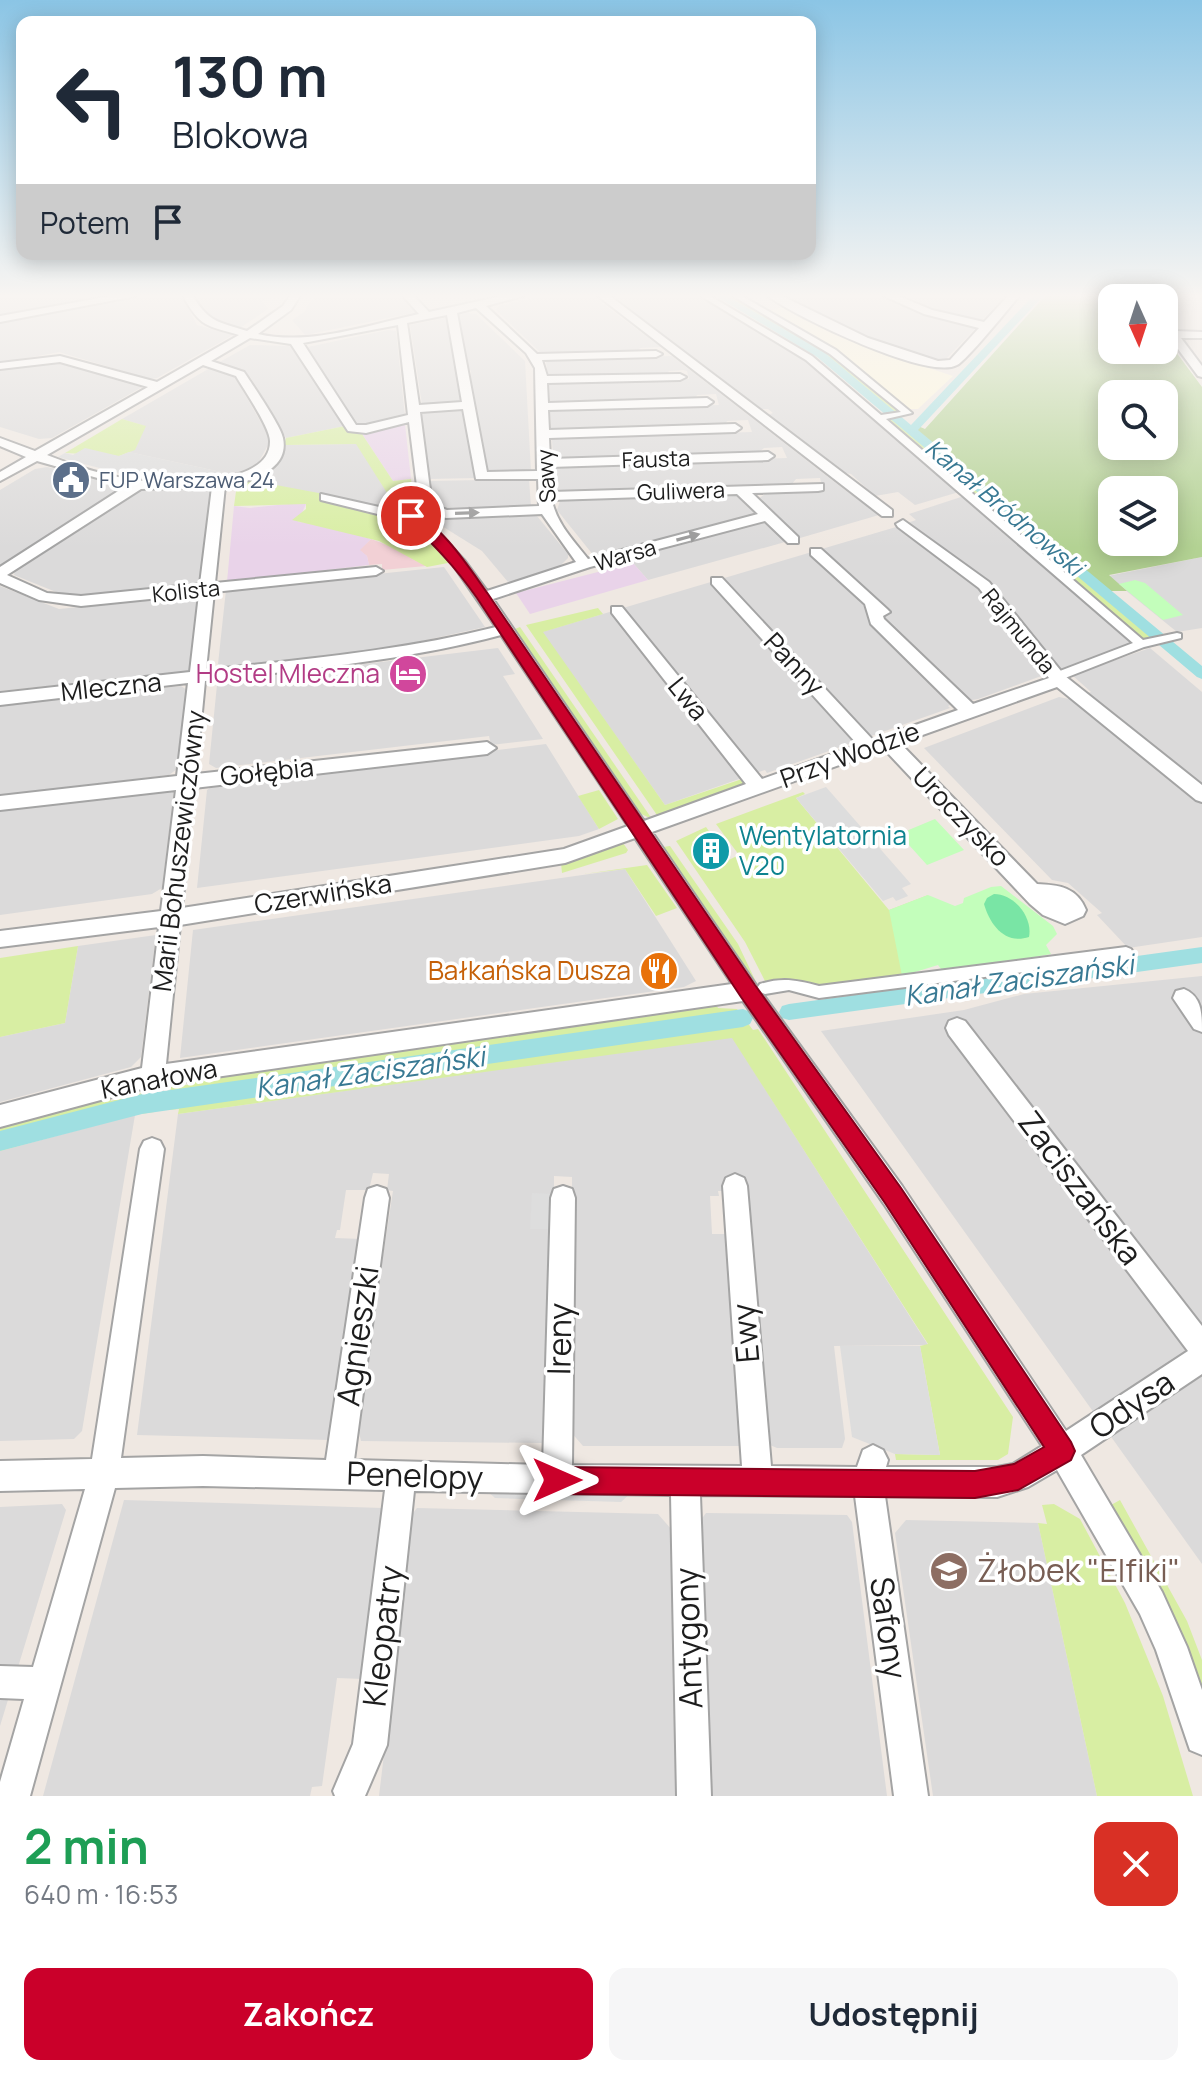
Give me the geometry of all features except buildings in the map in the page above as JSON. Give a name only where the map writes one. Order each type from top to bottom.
[{"type":"street","points":[[136,380],[158,386]]},
{"type":"street","points":[[0,477],[169,380]]},
{"type":"street","points":[[0,442],[36,456],[138,485],[219,483],[242,479],[267,467],[278,447],[277,438],[243,380]]},
{"type":"street","points":[[319,380],[352,428],[366,429],[414,413],[469,405],[465,380]]},
{"type":"street","points":[[410,380],[414,413]]},
{"type":"street","points":[[541,380],[550,380]]},
{"type":"street","name":"Sawy","points":[[541,380],[546,503],[585,564]]},
{"type":"street","points":[[713,380],[887,513]]},
{"type":"street","points":[[834,380],[1142,643]]},
{"type":"street","points":[[867,380],[908,413],[880,418]]},
{"type":"street","points":[[542,407],[707,402]]},
{"type":"street","name":"Fausta","points":[[469,405],[481,476],[544,469],[768,456]]},
{"type":"street","name":"Guliwera","points":[[414,413],[425,507],[446,514],[546,503],[740,489],[818,487]]},
{"type":"street","points":[[543,434],[735,428]]},
{"type":"street","name":"Marii Bohuszewiczówny","points":[[153,1076],[200,678],[219,483]]},
{"type":"street","points":[[0,575],[138,485]]},
{"type":"street","points":[[740,489],[793,540]]},
{"type":"street","points":[[326,497],[419,520],[459,563],[484,597],[641,830],[756,990],[1062,1451],[1151,1603],[1171,1647],[1202,1738]]},
{"type":"street","name":"Warsa","points":[[484,597],[585,564],[767,516]]},
{"type":"street","name":"Rajmunda","points":[[903,524],[984,585],[1057,678],[1202,795]]},
{"type":"street","points":[[816,552],[872,605],[875,618],[898,642],[970,711]]},
{"type":"street","name":"Kolista","points":[[0,575],[44,597],[62,601],[376,571]]},
{"type":"street","name":"Panny","points":[[717,581],[880,745]]},
{"type":"street","name":"Lwa","points":[[617,610],[759,788]]},
{"type":"street","name":"Mleczna","points":[[0,699],[420,650],[505,629]]},
{"type":"street","name":"Przy Wodzie","points":[[641,830],[880,745],[1142,643],[1177,636]]},
{"type":"street","name":"Uroczysko","points":[[880,745],[1033,892]]},
{"type":"street","name":"Gołębia","points":[[0,803],[487,748]]},
{"type":"street","name":"Czerwińska","points":[[0,939],[170,918],[514,866],[565,856],[641,830]]},
{"type":"street","points":[[756,990],[789,984],[819,992],[1126,953]]},
{"type":"street","name":"Kanałowa","points":[[0,1116],[153,1076],[756,990]]},
{"type":"street","points":[[1184,998],[1202,1022]]},
{"type":"street","name":"Zaciszańska","points":[[957,1028],[1202,1348]]},
{"type":"street","points":[[13,1796],[105,1471],[152,1149]]},
{"type":"street","name":"Ewy","points":[[735,1186],[758,1481]]},
{"type":"street","name":"Agnieszki","points":[[338,1474],[377,1198]]},
{"type":"street","name":"Ireny","points":[[557,1480],[563,1198]]},
{"type":"street","name":"Odysa","points":[[1062,1451],[1202,1358]]},
{"type":"street","name":"Penelopy","points":[[0,1476],[105,1471],[758,1481],[871,1471],[997,1482],[1018,1477],[1062,1451]]},
{"type":"street","name":"Safony","points":[[871,1471],[911,1796]]},
{"type":"street","name":"Kleopatry","points":[[350,1791],[370,1745],[401,1477]]},
{"type":"street","name":"Antygony","points":[[685,1480],[694,1796]]},
{"type":"street","points":[[0,1682],[45,1684]]},
{"type":"shaded area","points":[[0,380],[123,380],[144,386],[52,438],[39,439],[0,427]]},
{"type":"shaded area","points":[[190,380],[237,380],[271,440],[258,463],[248,472],[235,475],[129,452],[135,449],[145,426],[122,419]]},
{"type":"shaded area","points":[[252,380],[314,380],[345,426],[286,438]]},
{"type":"shaded area","points":[[324,380],[401,380],[405,416],[365,425],[354,423]]},
{"type":"shaded area","points":[[418,380],[460,380],[463,400],[422,405]]},
{"type":"shaded area","points":[[470,380],[526,380],[531,472],[487,472]]},
{"type":"shaded area","points":[[703,380],[879,515],[800,538],[758,499],[768,492],[823,490],[820,478],[796,479],[792,484],[556,491],[553,469],[557,466],[787,458],[782,447],[764,448],[758,453],[553,458],[552,439],[556,438],[752,432],[748,420],[727,421],[725,425],[551,430],[550,411],[556,409],[719,405],[716,394],[697,395],[694,400],[550,403],[549,385]]},
{"type":"shaded area","points":[[721,380],[828,380],[959,492],[915,505],[898,492],[875,496],[851,474],[845,473],[768,415],[773,413],[768,409],[760,409]]},
{"type":"shaded area","points":[[864,380],[949,380],[918,409],[906,409]]},
{"type":"shaded area","points":[[464,410],[476,478],[428,479],[421,415],[427,411]]},
{"type":"shaded area","points":[[405,424],[411,479],[393,481],[362,434]]},
{"type":"shaded area","points":[[357,444],[399,511],[260,482],[259,478],[279,462],[284,445]]},
{"type":"shaded area","points":[[85,448],[119,456],[129,452],[235,475],[220,479],[152,482],[58,457],[65,453],[73,455]]},
{"type":"shaded area","points":[[47,467],[128,485],[0,566],[0,490],[35,469]]},
{"type":"shaded area","points":[[529,479],[531,507],[448,510],[431,503],[428,481]]},
{"type":"shaded area","points":[[207,487],[212,491],[201,580],[194,584],[66,596],[14,575],[15,571],[141,490]]},
{"type":"shaded area","points":[[728,493],[741,496],[757,511],[755,514],[600,556],[594,556],[557,510],[561,498]]},
{"type":"shaded area","points":[[964,496],[1135,642],[978,699],[955,703],[948,706],[950,708],[767,773],[765,770],[665,805],[542,632],[896,527],[916,520],[909,514]]},
{"type":"shaded area","points":[[306,504],[298,522],[315,523],[371,539],[360,550],[367,556],[369,565],[227,582],[234,506],[250,508]]},
{"type":"shaded area","points":[[537,516],[568,558],[557,569],[508,582],[482,551],[437,523],[438,517]]},
{"type":"shaded area","points":[[763,521],[785,542],[648,580],[633,563],[618,567],[614,562]]},
{"type":"shaded area","points":[[371,539],[398,549],[426,566],[382,570],[382,564],[369,565],[367,556],[359,550]]},
{"type":"shaded area","points":[[1202,557],[1202,628],[1177,632],[1108,576]]},
{"type":"shaded area","points":[[633,563],[648,580],[530,614],[516,593]]},
{"type":"shaded area","points":[[444,567],[485,627],[390,648],[224,668],[218,664],[226,590]]},
{"type":"shaded area","points":[[0,586],[59,609],[199,595],[189,671],[0,691]]},
{"type":"shaded area","points":[[498,648],[515,674],[503,676],[543,739],[491,745],[489,736],[216,768],[209,764],[217,685],[223,681]]},
{"type":"shaded area","points":[[1150,648],[1202,692],[1202,937],[1128,948],[1097,915],[1102,913],[1068,883],[1052,880],[924,748],[1059,697],[1069,699],[1091,692],[1072,675]]},
{"type":"shaded area","points":[[181,686],[187,690],[177,769],[169,775],[0,795],[0,706]]},
{"type":"shaded area","points":[[546,744],[599,829],[579,836],[197,888],[207,790],[214,785]]},
{"type":"shaded area","points":[[826,787],[911,884],[902,888],[908,896],[896,901],[893,897],[883,901],[796,798]]},
{"type":"shaded area","points":[[174,790],[162,888],[152,894],[0,915],[0,811]]},
{"type":"shaded area","points":[[625,869],[696,981],[684,987],[180,1058],[193,930]]},
{"type":"shaded area","points":[[156,935],[141,1057],[131,1067],[0,1102],[0,1037],[65,1023],[78,946]]},
{"type":"shaded area","points":[[1202,976],[1202,1564],[821,1031],[964,1010],[1024,994]]},
{"type":"shaded area","points":[[732,1037],[928,1345],[834,1346],[845,1439],[842,1448],[777,1448],[770,1445],[766,1428],[748,1197],[743,1196],[742,1180],[723,1179],[724,1191],[718,1191],[719,1196],[710,1196],[712,1234],[728,1234],[741,1446],[583,1446],[570,1431],[576,1194],[572,1193],[572,1177],[554,1176],[554,1194],[530,1229],[552,1229],[542,1443],[361,1441],[357,1424],[393,1191],[387,1190],[389,1174],[373,1173],[369,1190],[346,1190],[340,1230],[337,1230],[335,1238],[362,1239],[329,1440],[137,1435],[178,1114]]},
{"type":"shaded area","points":[[135,1115],[82,1431],[74,1439],[0,1441],[0,1151]]},
{"type":"shaded area","points":[[532,1193],[554,1194],[552,1229],[530,1229]]},
{"type":"shaded area","points":[[840,1346],[920,1346],[940,1455],[895,1454],[852,1437]]},
{"type":"shaded area","points":[[484,1488],[634,1490],[621,1502],[495,1498]]},
{"type":"shaded area","points":[[124,1500],[383,1508],[363,1679],[337,1678],[322,1786],[312,1787],[310,1796],[43,1796]]},
{"type":"shaded area","points":[[62,1504],[66,1510],[0,1726],[0,1507]]},
{"type":"shaded area","points":[[417,1508],[658,1514],[672,1530],[677,1796],[379,1796],[413,1513]]},
{"type":"shaded area","points":[[706,1513],[847,1515],[852,1522],[887,1796],[708,1796],[700,1521]]},
{"type":"shaded area","points":[[906,1520],[1038,1523],[1097,1796],[933,1796],[895,1533]]},
{"type":"green space","points":[[855,380],[863,380],[903,412],[895,413]]},
{"type":"green space","points":[[969,380],[1197,380],[1202,387],[1202,557],[1109,575],[1127,591],[1111,591],[916,430],[918,426],[925,429]]},
{"type":"green space","points":[[891,418],[1153,638],[1141,640],[883,419]]},
{"type":"green space","points":[[122,419],[146,426],[135,450],[119,456],[65,453]]},
{"type":"green space","points":[[345,426],[349,431],[372,431],[362,434],[393,481],[411,479],[412,488],[405,491],[407,502],[396,507],[356,444],[284,445],[286,438]]},
{"type":"green space","points":[[263,475],[259,478],[260,482],[324,494],[321,497],[415,522],[453,562],[427,567],[379,541],[292,520],[306,509],[306,504],[234,506],[237,484]]},
{"type":"green space","points":[[1135,580],[1145,583],[1183,615],[1163,620],[1119,584]]},
{"type":"green space","points":[[598,608],[603,614],[543,632],[665,805],[745,778],[745,786],[659,818],[526,625]]},
{"type":"green space","points":[[520,627],[652,819],[639,813],[515,629]]},
{"type":"green space","points":[[599,790],[618,819],[599,829],[578,796]]},
{"type":"green space","points":[[803,792],[805,794],[796,798],[889,910],[928,895],[902,976],[813,988],[790,980],[765,981],[745,942],[676,841],[706,827],[711,834],[692,842],[712,868],[739,855],[716,824]]},
{"type":"green space","points":[[935,819],[964,850],[927,865],[899,834]]},
{"type":"green space","points":[[623,843],[628,850],[626,853],[562,873],[561,863]]},
{"type":"green space","points":[[670,846],[738,944],[757,984],[663,847]]},
{"type":"green space","points":[[647,865],[677,908],[656,916],[625,869],[584,874]]},
{"type":"green space","points":[[1001,886],[1053,926],[1057,934],[1046,945],[1051,954],[945,974],[938,965],[902,976],[889,910],[928,895],[955,906],[963,903],[964,898]]},
{"type":"green space","points":[[994,894],[1008,898],[1020,908],[1028,922],[1029,937],[1006,936],[995,926],[984,904]]},
{"type":"green space","points":[[78,946],[65,1023],[0,1037],[0,958]]},
{"type":"green space","points":[[715,1003],[718,1008],[737,1009],[753,1030],[758,1029],[1013,1417],[1008,1454],[998,1460],[896,1460],[895,1454],[940,1455],[920,1346],[928,1344],[732,1038],[178,1114],[179,1109],[169,1110],[171,1087],[192,1084],[193,1077]]},
{"type":"green space","points":[[158,1089],[154,1112],[127,1116],[0,1151],[0,1124],[109,1095],[111,1101]]},
{"type":"green space","points":[[1120,1500],[1187,1621],[1202,1660],[1202,1690],[1148,1569],[1111,1505]]},
{"type":"green space","points":[[1054,1504],[1080,1519],[1125,1603],[1163,1696],[1193,1796],[1097,1796],[1038,1523],[1047,1524],[1042,1505]]},
{"type":"waterway","name":"Kanał Bródnowski","points":[[851,380],[1202,674]]},
{"type":"waterway","points":[[912,430],[960,380]]},
{"type":"waterway","name":"Kanał Zaciszański","points":[[789,1012],[1202,955]]},
{"type":"waterway","name":"Kanał Zaciszański","points":[[0,1141],[142,1104],[743,1018]]},
{"type":"place","name":"FUP Warszawa 24","points":[[71,480]]},
{"type":"place","name":"Hostel Mleczna","points":[[408,674]]},
{"type":"place","name":"Wentylatornia V20","points":[[711,851]]},
{"type":"place","name":"Bałkańska Dusza","points":[[659,971]]},
{"type":"place","name":"Żłobek \"Elfiki\"","points":[[949,1571]]},
{"type":"route","points":[[411,516],[425,525],[484,597],[748,991],[893,1195],[1062,1451],[1018,1477],[975,1484],[557,1480]]}]
